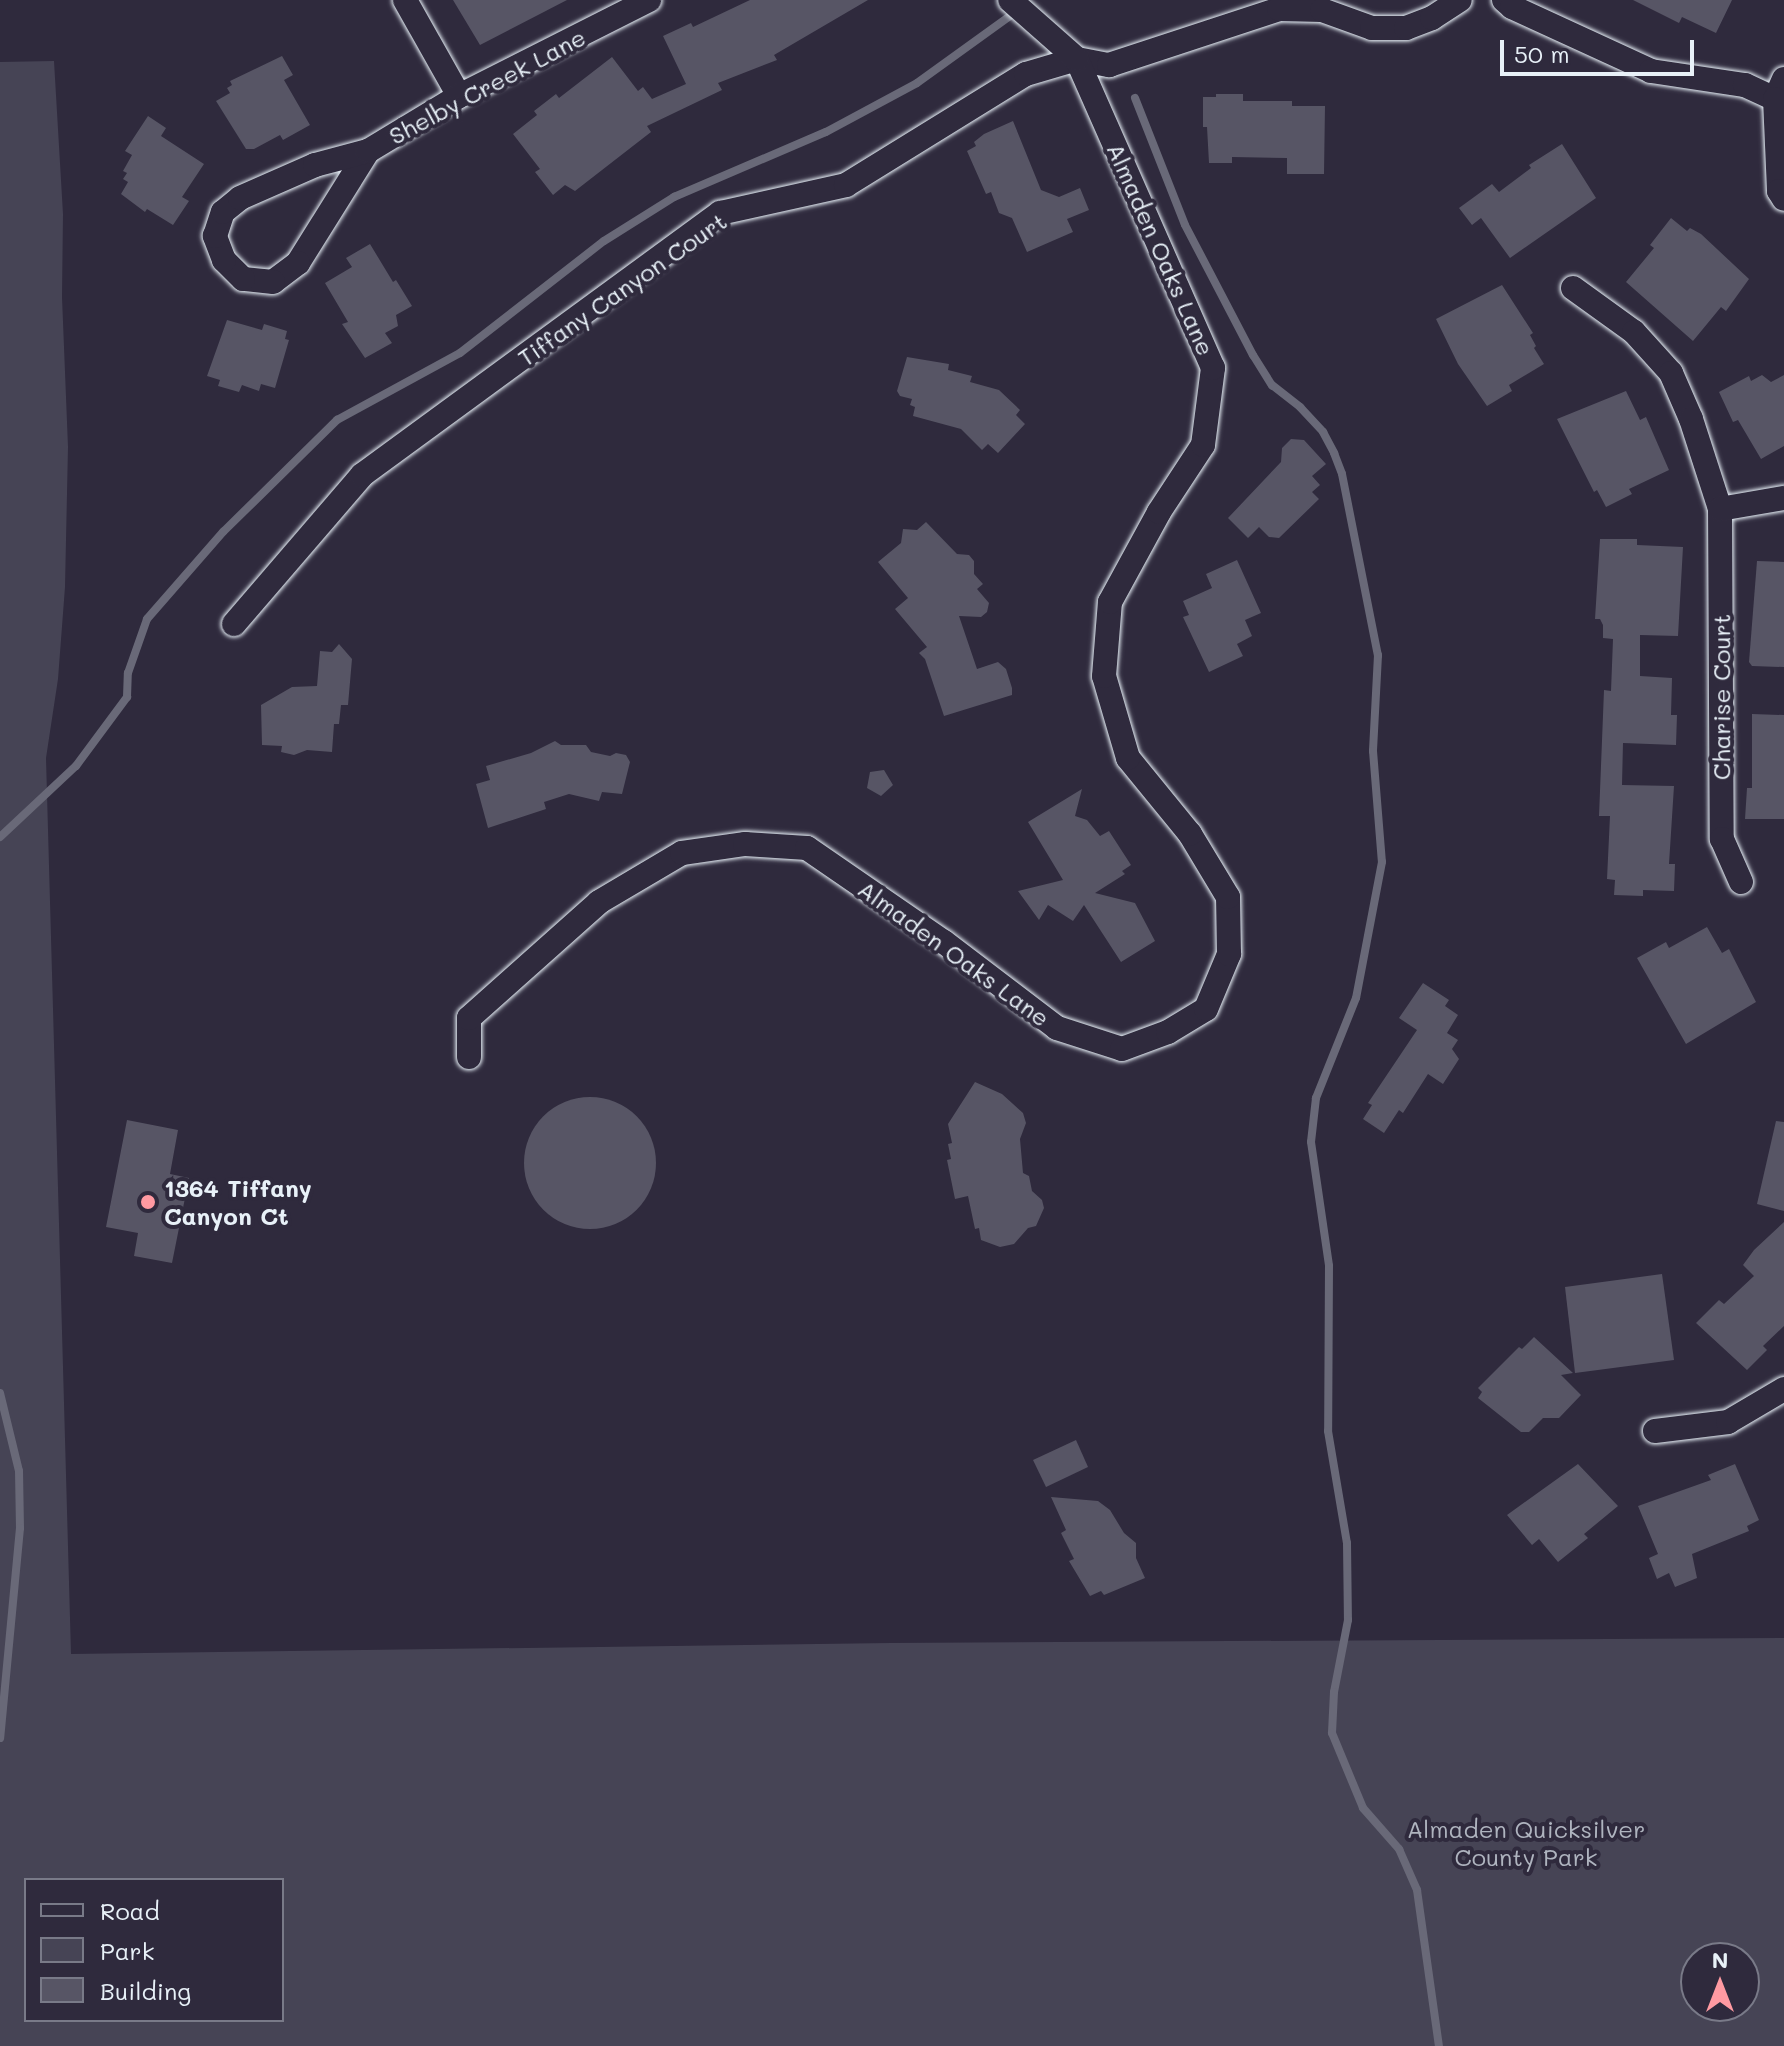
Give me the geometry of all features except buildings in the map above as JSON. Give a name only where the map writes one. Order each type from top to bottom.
[{"type":"street","points":[[405,0],[459,96]]},
{"type":"street","name":"Shelby Creek Lane","points":[[368,151],[298,263],[273,282],[243,279],[224,260],[215,236],[223,212],[240,198],[315,165],[368,151],[459,96],[649,0]]},
{"type":"street","points":[[1010,0],[1077,59],[1109,65],[1279,9],[1322,10],[1372,28],[1406,28],[1432,18],[1460,0]]},
{"type":"street","points":[[1504,0],[1512,7],[1651,71],[1779,89],[1779,191],[1784,199]]},
{"type":"street","name":"Tiffany Canyon Court","points":[[234,624],[362,475],[720,213],[846,185],[1026,74],[1077,59]]},
{"type":"street","name":"Almaden Oaks Lane","points":[[469,1057],[469,1018],[599,902],[682,853],[745,844],[807,848],[944,942],[1057,1028],[1122,1049],[1168,1032],[1206,1009],[1229,954],[1228,897],[1190,834],[1128,758],[1104,676],[1110,602],[1159,512],[1203,445],[1213,368],[1077,59]]},
{"type":"street","name":"Charise Court","points":[[1573,288],[1634,332],[1671,373],[1691,419],[1720,509],[1722,839],[1741,882]]},
{"type":"street","points":[[1720,509],[1784,498]]},
{"type":"street","points":[[1655,1431],[1728,1422],[1784,1389]]},
{"type":"green space","name":"Almaden Quicksilver County Park","points":[[54,61],[63,214],[62,297],[68,447],[65,587],[58,679],[46,758],[71,1654],[891,1643],[1784,1638],[1784,2046],[0,2046],[0,62]]},
{"type":"waterway","points":[[0,837],[76,766],[127,697],[128,673],[147,619],[223,532],[337,420],[460,353],[604,241],[674,197],[826,132],[917,83],[1010,16]]},
{"type":"waterway","points":[[1135,98],[1185,225],[1253,355],[1272,385],[1300,407],[1323,432],[1334,453],[1342,474],[1378,655],[1373,751],[1382,862],[1356,998],[1316,1098],[1311,1142],[1329,1266],[1328,1431],[1347,1543],[1348,1620],[1334,1692],[1332,1733],[1363,1808],[1399,1849],[1417,1890],[1439,2046]]},
{"type":"waterway","points":[[0,1393],[19,1471],[20,1528],[0,1738]]},
{"type":"place","name":"1364 Tiffany Canyon Ct","points":[[148,1202]]}]
